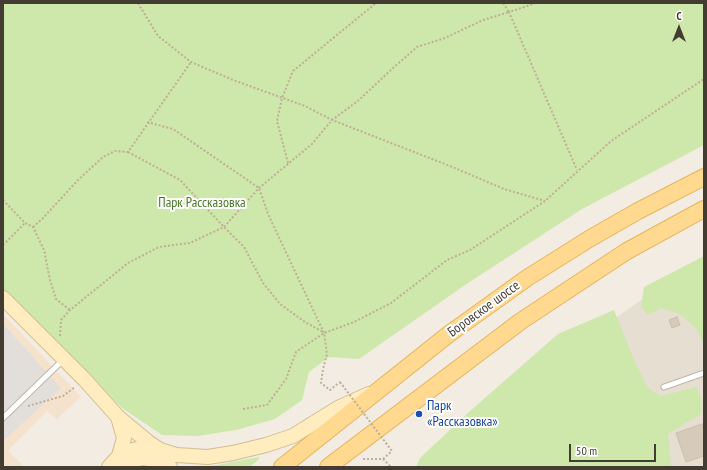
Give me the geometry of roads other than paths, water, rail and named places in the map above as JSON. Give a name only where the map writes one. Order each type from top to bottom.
[{"type":"main road","name":"Боровское шоссе","points":[[282,467],[380,388],[471,318],[558,257],[638,211],[704,177]]},
{"type":"main road","points":[[328,467],[521,320],[627,252],[704,209]]},
{"type":"street","points":[[3,298],[85,380],[118,417],[160,450]]},
{"type":"street","points":[[109,467],[138,449],[160,450],[176,455],[208,457],[266,445],[293,436],[338,408],[380,388]]},
{"type":"street","points":[[118,417],[124,438],[120,461]]},
{"type":"street","points":[[120,461],[131,461],[143,458],[156,460],[170,467]]},
{"type":"lane","points":[[3,418],[64,359]]},
{"type":"lane","points":[[664,387],[704,373]]},
{"type":"place","name":"Парк «Рассказовка»","points":[[419,414]]},
{"type":"park label","name":"Парк Рассказовка","points":[[202,203]]}]
